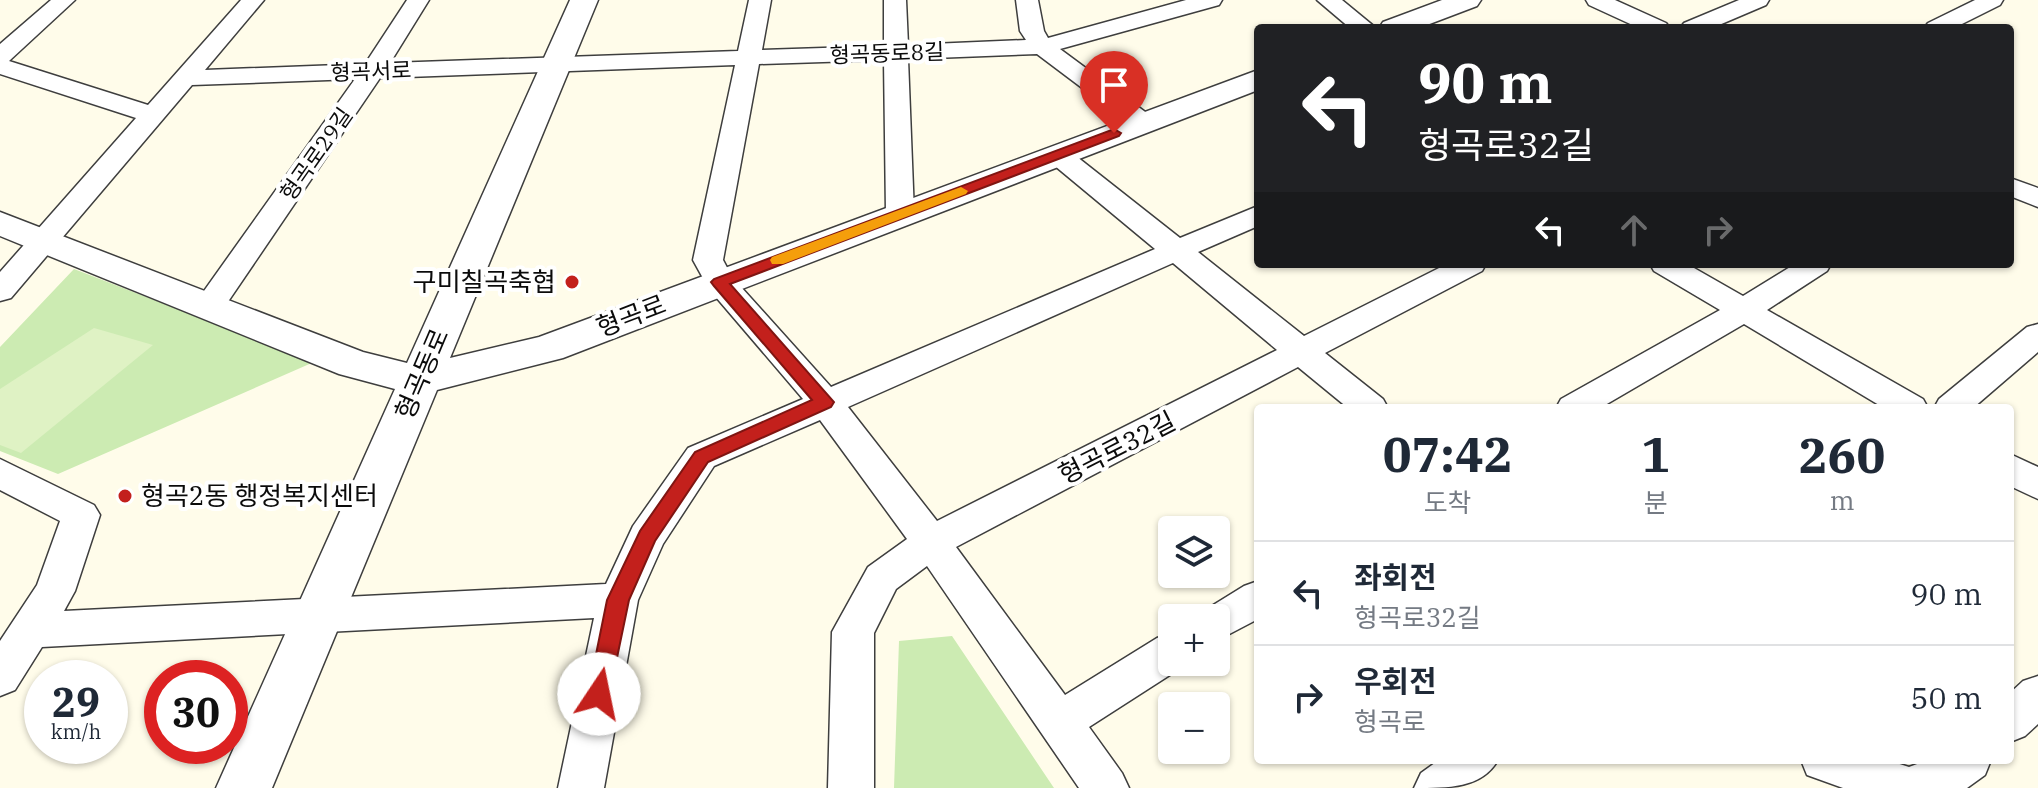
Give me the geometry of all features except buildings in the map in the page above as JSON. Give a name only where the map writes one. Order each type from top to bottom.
[{"type":"street","points":[[0,56],[64,0]]},
{"type":"street","points":[[0,291],[253,0]]},
{"type":"street","name":"형곡로29길","points":[[210,305],[373,71],[418,0]]},
{"type":"street","name":"형곡동로","points":[[244,788],[584,0]]},
{"type":"street","points":[[760,0],[708,260],[720,282],[825,402],[931,542],[1106,788]]},
{"type":"street","points":[[895,0],[900,214]]},
{"type":"street","points":[[1027,0],[1032,31],[1042,47],[1143,122]]},
{"type":"street","points":[[1328,0],[1359,24]]},
{"type":"street","points":[[1597,0],[1649,24]]},
{"type":"street","points":[[1701,24],[1758,0]]},
{"type":"street","points":[[1944,24],[1989,1]]},
{"type":"street","name":"형곡동로8길","points":[[556,65],[1042,47],[1198,2]]},
{"type":"street","points":[[1402,24],[1452,3]]},
{"type":"street","name":"형곡서로","points":[[185,78],[556,65]]},
{"type":"street","points":[[0,66],[153,115]]},
{"type":"street","name":"형곡로","points":[[0,223],[353,364],[419,380],[549,348],[1254,80]]},
{"type":"street","points":[[1058,155],[1366,404]]},
{"type":"street","points":[[2014,188],[2038,199]]},
{"type":"street","points":[[581,788],[618,600],[647,537],[701,457],[1254,217]]},
{"type":"street","name":"형곡로32길","points":[[851,788],[853,632],[882,578],[931,542],[1463,268]]},
{"type":"street","points":[[1672,268],[1904,404]]},
{"type":"street","points":[[1580,404],[1744,310],[1810,268]]},
{"type":"street","points":[[1956,404],[2038,335]]},
{"type":"street","points":[[2014,470],[2038,485]]},
{"type":"street","points":[[0,473],[81,515],[55,591],[0,677]]},
{"type":"street","points":[[31,630],[618,600]]},
{"type":"street","points":[[1230,615],[1254,600]]},
{"type":"street","points":[[1060,721],[1158,660]]},
{"type":"street","points":[[2014,718],[2038,695]]},
{"type":"street","points":[[1437,788],[1470,764]]},
{"type":"street","points":[[1835,764],[1909,788],[1958,770],[1965,764]]},
{"type":"green space","points":[[74,269],[314,362],[58,474],[0,451],[0,347]]},
{"type":"green space","points":[[94,328],[153,345],[21,453],[0,445],[0,389]]},
{"type":"green space","points":[[952,636],[1054,788],[894,788],[899,641]]},
{"type":"slow traffic","points":[[778,260],[961,191]]},
{"type":"place","name":"구미칠곡축협","points":[[572,282]]},
{"type":"place","name":"형곡2동 행정복지센터","points":[[125,496]]},
{"type":"route","points":[[599,694],[618,600],[647,537],[701,457],[825,402],[720,282],[1114,133]]}]
